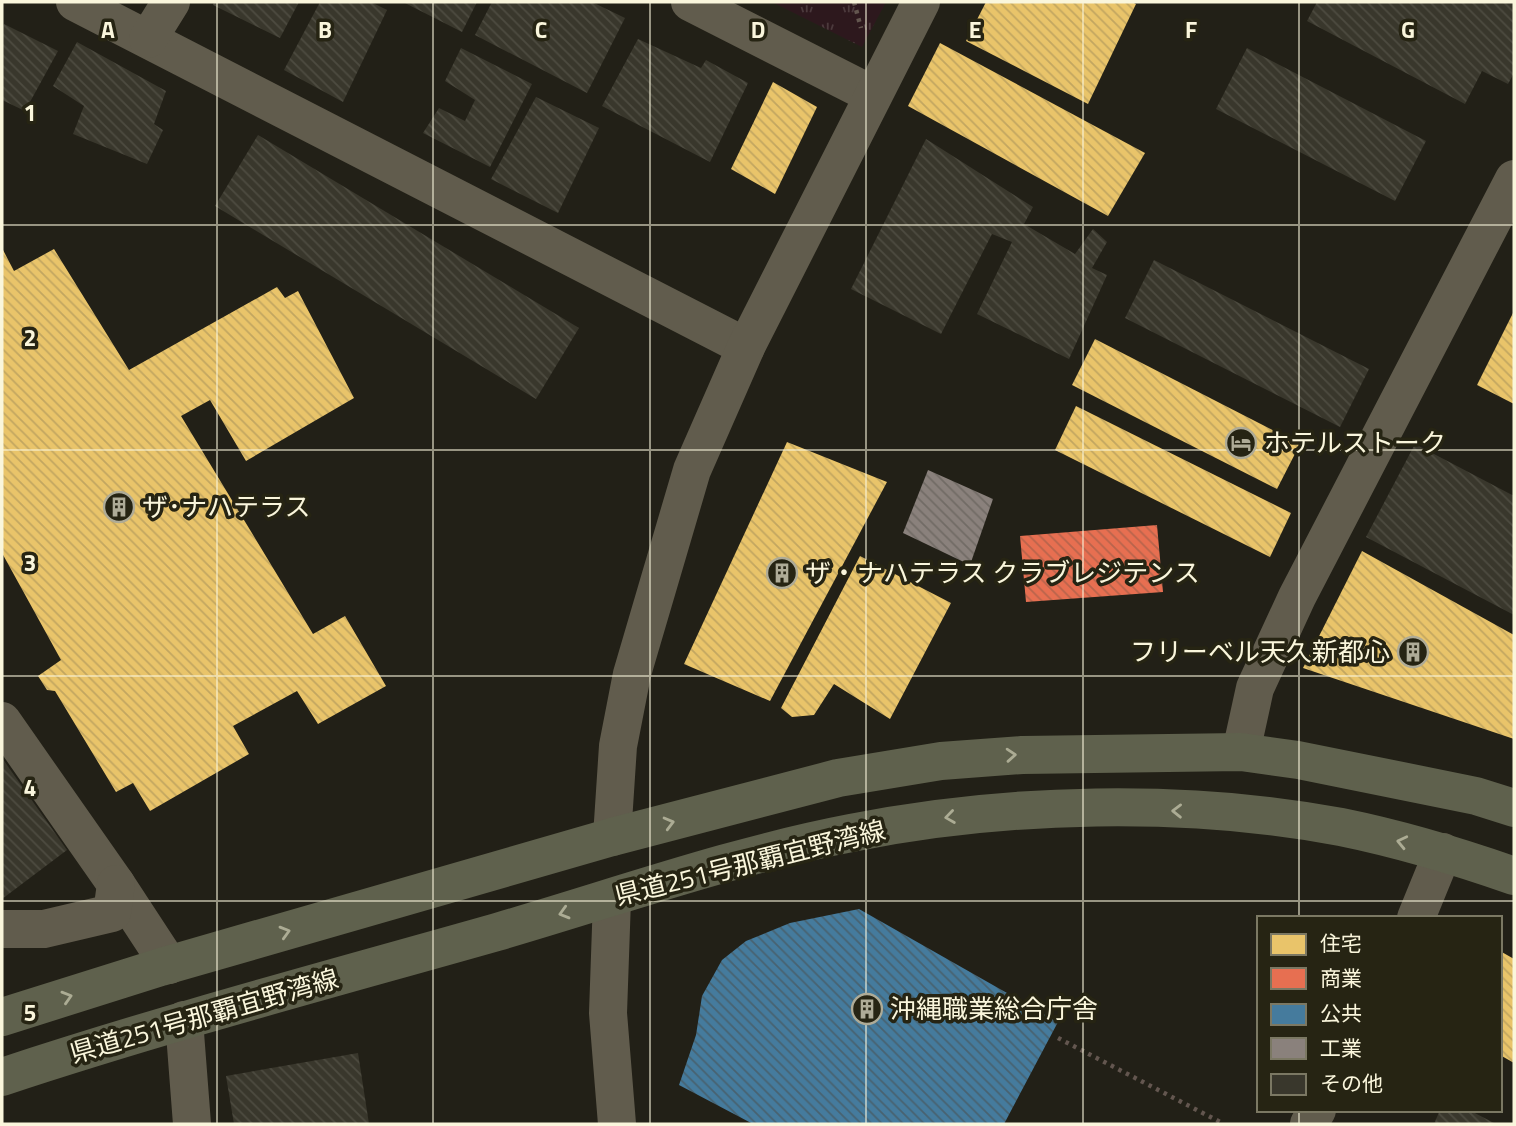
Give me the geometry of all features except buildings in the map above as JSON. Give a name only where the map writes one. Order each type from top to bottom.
[{"type":"main road","points":[[2,1017],[169,965],[612,837],[838,778],[941,761],[1022,755],[1241,752],[1298,760],[1464,793],[1514,808]]},
{"type":"main road","name":"県道251号那覇宜野湾線","points":[[2,1077],[184,1020],[709,869],[850,833],[957,816],[1052,808],[1233,812],[1340,827],[1443,852],[1514,876]]},
{"type":"street","points":[[75,2],[746,347]]},
{"type":"street","points":[[148,39],[171,2]]},
{"type":"street","points":[[690,2],[873,95]]},
{"type":"street","points":[[612,837],[618,746],[632,674],[661,567],[692,470],[746,347],[921,2]]},
{"type":"street","points":[[1241,752],[1255,688],[1297,597],[1514,179]]},
{"type":"street","points":[[2,721],[169,965]]},
{"type":"street","points":[[1417,916],[1443,852]]},
{"type":"street","points":[[2,929],[44,929],[112,913],[116,884]]},
{"type":"street","points":[[612,899],[608,1013],[617,1124]]},
{"type":"street","points":[[184,1020],[192,1124]]},
{"type":"path","points":[[1058,1038],[1224,1124]]},
{"type":"green space","points":[[772,2],[886,2],[862,47]]},
{"type":"place","name":"ホテルストーク","points":[[1241,443]]},
{"type":"place","name":"ザ･ナハテラス","points":[[119,507]]},
{"type":"place","name":"ザ・ナハテラス クラブレジテンス","points":[[782,573]]},
{"type":"place","name":"フリーベル天久新都心","points":[[1413,652]]},
{"type":"place","name":"沖縄職業総合庁舎","points":[[867,1009]]}]
